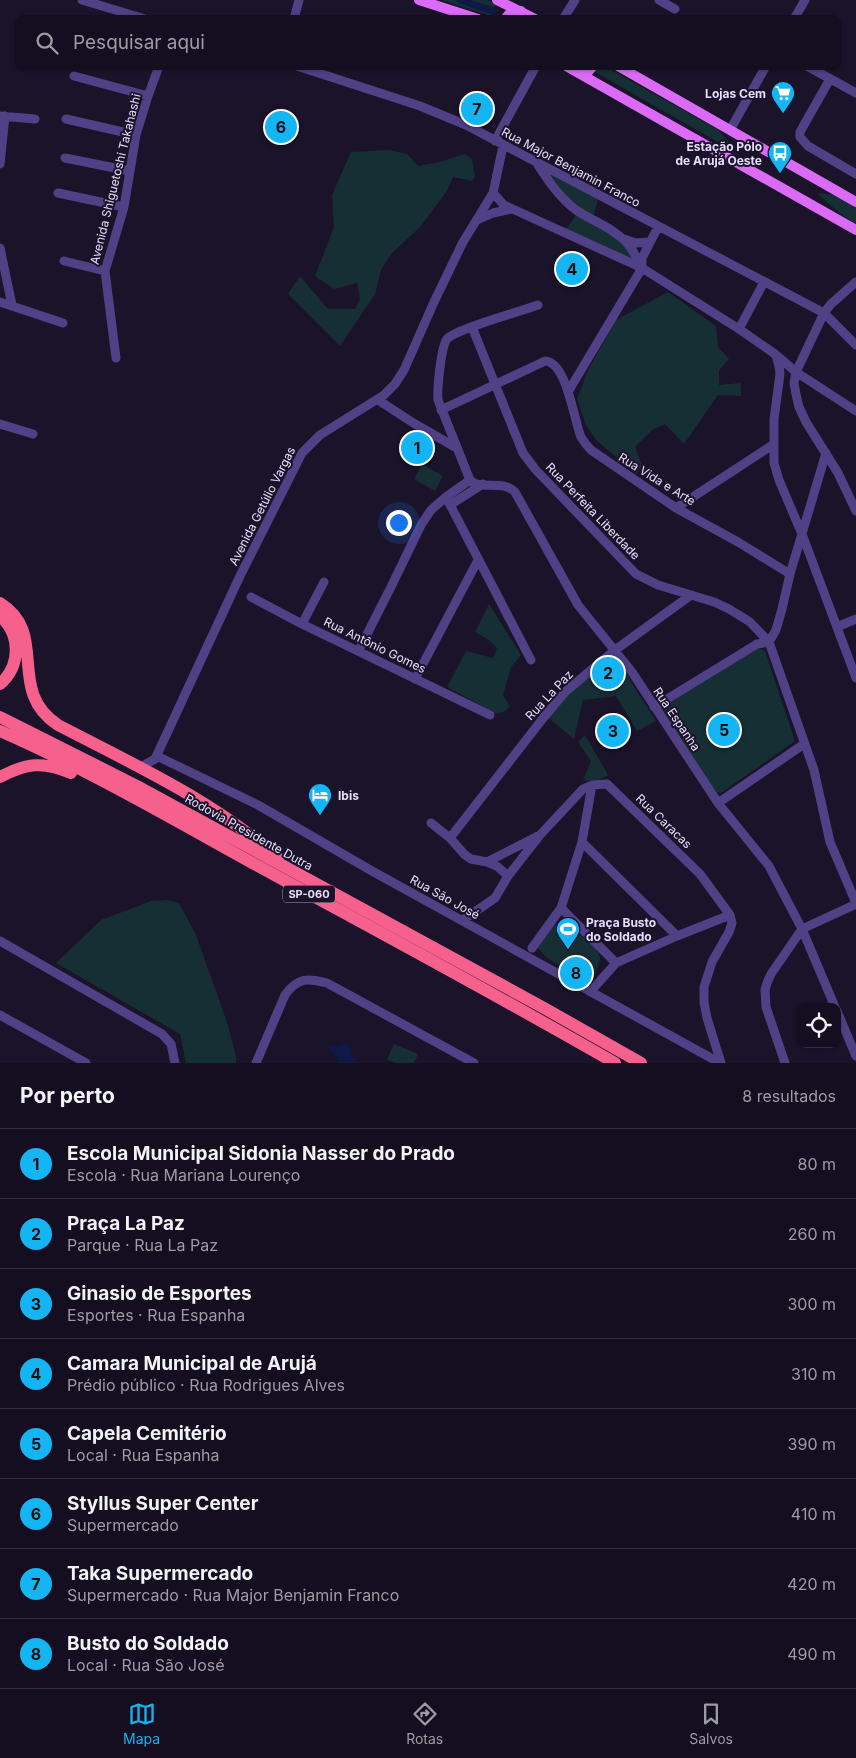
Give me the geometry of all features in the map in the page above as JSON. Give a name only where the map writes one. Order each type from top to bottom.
[{"type":"highway","points":[[0,603],[14,614],[24,632],[27,645],[30,686],[34,700],[42,713],[58,725],[160,779],[240,826],[297,874]]},
{"type":"highway","points":[[0,616],[10,627],[16,646],[13,666],[7,677],[0,684]]},
{"type":"highway","name":"Rodovia Presidente Dutra","points":[[0,717],[138,786],[641,1063]]},
{"type":"highway","name":"Rodovia Presidente Dutra","points":[[0,730],[37,747],[132,797],[521,1009],[615,1063]]},
{"type":"highway","points":[[0,777],[25,766],[47,765],[132,797]]},
{"type":"main road","points":[[419,0],[466,15]]},
{"type":"main road","points":[[497,0],[528,15]]},
{"type":"main road","points":[[508,15],[521,11]]},
{"type":"main road","points":[[573,70],[856,230]]},
{"type":"main road","points":[[582,75],[590,70]]},
{"type":"main road","points":[[625,70],[856,202]]},
{"type":"street","points":[[82,0],[91,1],[133,15]]},
{"type":"street","points":[[295,15],[299,0]]},
{"type":"street","points":[[559,15],[568,0]]},
{"type":"street","points":[[566,15],[575,0]]},
{"type":"street","points":[[659,0],[675,9]]},
{"type":"street","points":[[796,15],[804,0]]},
{"type":"street","name":"Avenida Shiguetoshi Takahashi","points":[[116,358],[105,271],[124,207],[136,135],[158,70]]},
{"type":"street","name":"Rua Major Benjamin Franco","points":[[309,70],[437,112],[499,143],[824,313],[856,345]]},
{"type":"street","name":"Avenida Getúlio Vargas","points":[[156,757],[240,576],[302,453],[320,435],[378,400],[390,390],[404,370],[462,242],[493,193],[499,143],[534,70]]},
{"type":"street","points":[[730,130],[764,70]]},
{"type":"street","points":[[814,70],[856,93]]},
{"type":"street","points":[[74,76],[148,96]]},
{"type":"street","points":[[830,79],[800,132],[800,137],[808,146],[856,174]]},
{"type":"street","points":[[0,164],[3,116],[35,119]]},
{"type":"street","points":[[66,119],[136,135]]},
{"type":"street","points":[[65,158],[130,171]]},
{"type":"street","points":[[536,163],[552,186],[568,204],[621,237],[632,248],[642,268]]},
{"type":"street","points":[[493,193],[504,205],[642,268],[739,329],[776,354],[796,372],[856,411]]},
{"type":"street","points":[[58,194],[124,207]]},
{"type":"street","points":[[475,222],[493,212],[512,209]]},
{"type":"street","points":[[568,392],[642,268],[642,258],[658,227]]},
{"type":"street","points":[[621,237],[636,242],[650,242]]},
{"type":"street","points":[[0,248],[12,305]]},
{"type":"street","points":[[64,261],[105,271]]},
{"type":"street","points":[[739,329],[764,282]]},
{"type":"street","points":[[855,283],[831,304],[824,313],[796,372],[794,383],[799,407],[806,422],[853,495],[856,511]]},
{"type":"street","points":[[0,302],[64,323]]},
{"type":"street","points":[[358,650],[392,586],[421,525],[431,510],[446,496],[470,480],[438,400],[437,391],[445,342],[451,336],[472,327],[538,305]]},
{"type":"street","name":"Rua Perfeita Liberdade","points":[[472,327],[523,452],[535,469],[636,574],[658,585],[714,602],[750,622],[769,642]]},
{"type":"street","points":[[776,354],[780,374],[776,399],[774,463],[856,678]]},
{"type":"street","name":"Rua Vida e Arte","points":[[496,385],[545,361],[551,362],[556,367],[568,392],[581,436],[587,446],[609,464],[676,508],[790,574]]},
{"type":"street","points":[[441,410],[496,385]]},
{"type":"street","points":[[378,400],[456,447]]},
{"type":"street","points":[[0,424],[33,434]]},
{"type":"street","points":[[676,508],[774,444]]},
{"type":"street","points":[[785,1063],[766,1007],[765,990],[771,974],[802,929],[856,904],[830,842],[814,770],[769,642],[776,630],[790,574],[826,453]]},
{"type":"street","name":"Rua Espanha","points":[[470,480],[474,484],[509,486],[515,492],[578,605],[615,650],[718,803],[769,866],[802,929],[833,1003]]},
{"type":"street","points":[[450,505],[483,484]]},
{"type":"street","points":[[446,496],[531,660]]},
{"type":"street","points":[[415,678],[478,560]]},
{"type":"street","points":[[302,624],[324,582]]},
{"type":"street","name":"Rua La Paz","points":[[450,838],[565,692],[615,650],[691,595]]},
{"type":"street","name":"Rua Antônio Gomes","points":[[251,597],[302,624],[490,715]]},
{"type":"street","points":[[837,627],[856,619]]},
{"type":"street","points":[[654,707],[757,644],[769,642]]},
{"type":"street","points":[[718,803],[804,744]]},
{"type":"street","points":[[139,768],[156,757],[160,779]]},
{"type":"street","name":"Rua São José","points":[[156,757],[258,805],[372,871],[721,1063]]},
{"type":"street","name":"Rua Caracas","points":[[592,785],[607,784],[700,874],[730,915]]},
{"type":"street","points":[[463,920],[494,898],[508,876],[540,835],[583,789],[592,785]]},
{"type":"street","points":[[532,948],[561,908],[582,842],[592,785]]},
{"type":"street","points":[[431,823],[450,838],[465,855],[471,859],[487,862],[498,867],[508,876]]},
{"type":"street","points":[[487,862],[540,835]]},
{"type":"street","points":[[582,842],[677,936]]},
{"type":"street","points":[[561,908],[616,963]]},
{"type":"street","points":[[590,992],[616,963],[730,915],[732,923],[729,932],[712,962],[704,987],[707,1018],[721,1063]]},
{"type":"street","points":[[0,941],[162,1034],[171,1044],[175,1063]]},
{"type":"street","points":[[256,1063],[285,995],[291,987],[299,982],[310,979],[328,983],[471,1062]]},
{"type":"street","points":[[0,1015],[86,1063]]},
{"type":"street","points":[[841,1021],[856,1056]]},
{"type":"green space","points":[[442,0],[487,0],[496,3],[491,15]]},
{"type":"green space","points":[[596,70],[611,70],[717,129],[734,147],[718,142],[595,72]]},
{"type":"green space","points":[[389,150],[407,154],[418,166],[440,162],[465,154],[472,159],[475,177],[472,181],[453,177],[447,191],[420,227],[391,254],[381,270],[375,294],[340,346],[288,294],[300,276],[328,309],[355,309],[360,299],[357,283],[334,289],[315,276],[334,227],[332,195],[351,152]]},
{"type":"green space","points":[[544,171],[598,199],[593,218],[567,201]]},
{"type":"green space","points":[[817,193],[838,195],[856,205],[856,224],[839,213]]},
{"type":"green space","points":[[577,213],[624,243],[637,263],[566,230]]},
{"type":"green space","points":[[668,292],[716,326],[718,347],[729,359],[719,370],[719,385],[741,383],[741,396],[718,395],[684,444],[665,424],[652,430],[635,447],[642,466],[636,474],[596,440],[586,425],[577,399],[588,370],[616,320]]},
{"type":"green space","points":[[422,464],[443,476],[435,491],[414,479]]},
{"type":"green space","points":[[489,604],[521,655],[511,667],[503,695],[510,706],[505,711],[497,714],[447,687],[466,651],[493,658],[497,648],[489,640],[475,632]]},
{"type":"green space","points":[[756,647],[765,651],[795,741],[721,793],[714,791],[660,708]]},
{"type":"green space","points":[[612,650],[623,664],[631,682],[656,721],[637,731],[616,696],[583,700],[574,739],[547,717],[568,691]]},
{"type":"green space","points":[[585,735],[608,775],[590,781],[583,780],[591,761],[578,742]]},
{"type":"green space","points":[[167,900],[179,903],[196,935],[227,1022],[236,1056],[236,1063],[186,1063],[180,1034],[56,963],[101,920],[151,901]]},
{"type":"green space","name":"Praça Busto do Soldado","points":[[564,924],[586,939],[596,949],[600,959],[595,974],[578,978],[546,957],[538,948],[544,935],[552,926]]},
{"type":"green space","points":[[394,1044],[418,1054],[414,1063],[396,1063],[387,1060]]},
{"type":"water","points":[[346,1043],[351,1049],[352,1058],[361,1063],[338,1063],[338,1058],[334,1056],[329,1047],[333,1045],[337,1047]]},
{"type":"waterway","points":[[460,0],[493,11]]},
{"type":"place","name":"Taka Supermercado","points":[[477,109]]},
{"type":"place","name":"Lojas Cem","points":[[783,114]]},
{"type":"place","name":"Styllus Super Center","points":[[281,127]]},
{"type":"place","name":"Estação Pólo de Arujá Oeste","points":[[780,174]]},
{"type":"place","name":"Camara Municipal de Arujá","points":[[572,269]]},
{"type":"place","name":"Escola Municipal Sidonia Nasser do Prado","points":[[417,448]]},
{"type":"place","name":"Praça La Paz","points":[[608,673]]},
{"type":"place","name":"Capela Cemitério","points":[[724,730]]},
{"type":"place","name":"Ginasio de Esportes","points":[[613,731]]},
{"type":"place","name":"Ibis","points":[[320,816]]},
{"type":"place","name":"Praça Busto do Soldado","points":[[568,950]]},
{"type":"place","name":"Busto do Soldado","points":[[576,973]]}]
